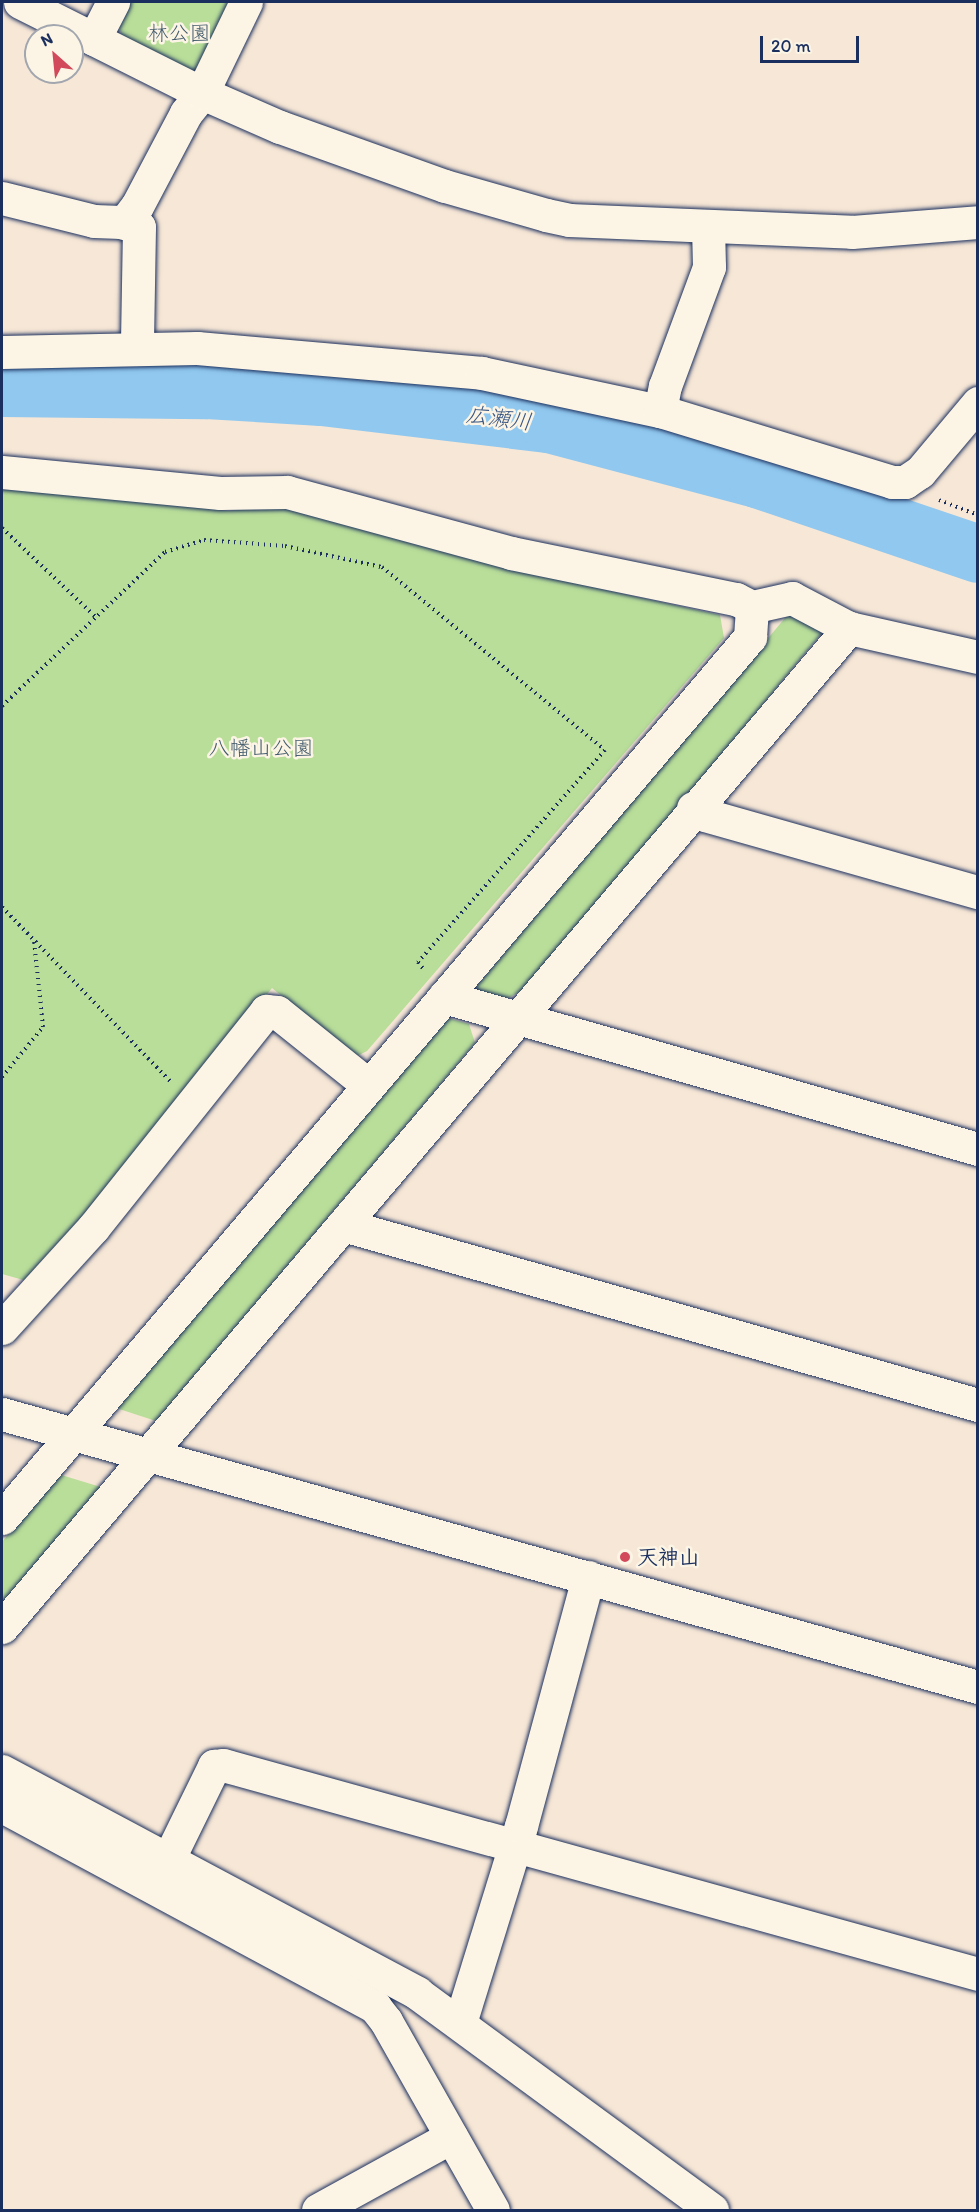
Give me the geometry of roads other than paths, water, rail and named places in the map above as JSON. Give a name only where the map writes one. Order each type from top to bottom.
[{"type":"street","points":[[20,2],[202,93],[279,127],[434,182],[546,215],[569,220],[852,232],[978,222]]},
{"type":"street","points":[[94,39],[112,2]]},
{"type":"street","points":[[124,223],[137,206],[186,113],[202,93],[246,2]]},
{"type":"street","points":[[2,198],[94,221],[124,223],[139,227],[141,235],[137,346]]},
{"type":"street","points":[[660,411],[665,386],[709,267],[708,226]]},
{"type":"street","points":[[2,352],[137,346],[323,357],[482,374],[660,411],[879,480],[905,482],[920,472],[978,403]]},
{"type":"street","points":[[2,471],[220,494],[287,492],[511,553],[736,599],[752,607],[792,598],[849,628],[978,657]]},
{"type":"street","points":[[2,1518],[367,1084],[444,997],[750,637],[752,607]]},
{"type":"street","points":[[2,1627],[693,808],[849,628]]},
{"type":"street","points":[[693,808],[705,815],[978,892]]},
{"type":"street","points":[[444,997],[978,1149]]},
{"type":"street","points":[[2,1328],[93,1228],[266,1011],[277,1012],[367,1084]]},
{"type":"street","points":[[342,1225],[978,1405]]},
{"type":"street","points":[[2,1414],[978,1687]]},
{"type":"street","points":[[460,2024],[515,1845],[588,1577]]},
{"type":"street","points":[[168,1860],[214,1766],[223,1765],[978,1974]]},
{"type":"street","points":[[2,1771],[389,1977],[460,2024],[712,2211]]},
{"type":"street","points":[[2,1806],[375,2007],[493,2211]]},
{"type":"street","points":[[375,2007],[389,1977]]},
{"type":"street","points":[[318,2211],[451,2137]]},
{"type":"waterway","name":"広瀬川","points":[[2,388],[207,390],[322,397],[549,424],[757,479],[978,554]]},
{"type":"place","name":"天神山","points":[[625,1557]]},
{"type":"park label","name":"林公園","points":[[179,33]]},
{"type":"park label","name":"八幡山公園","points":[[261,748]]}]
